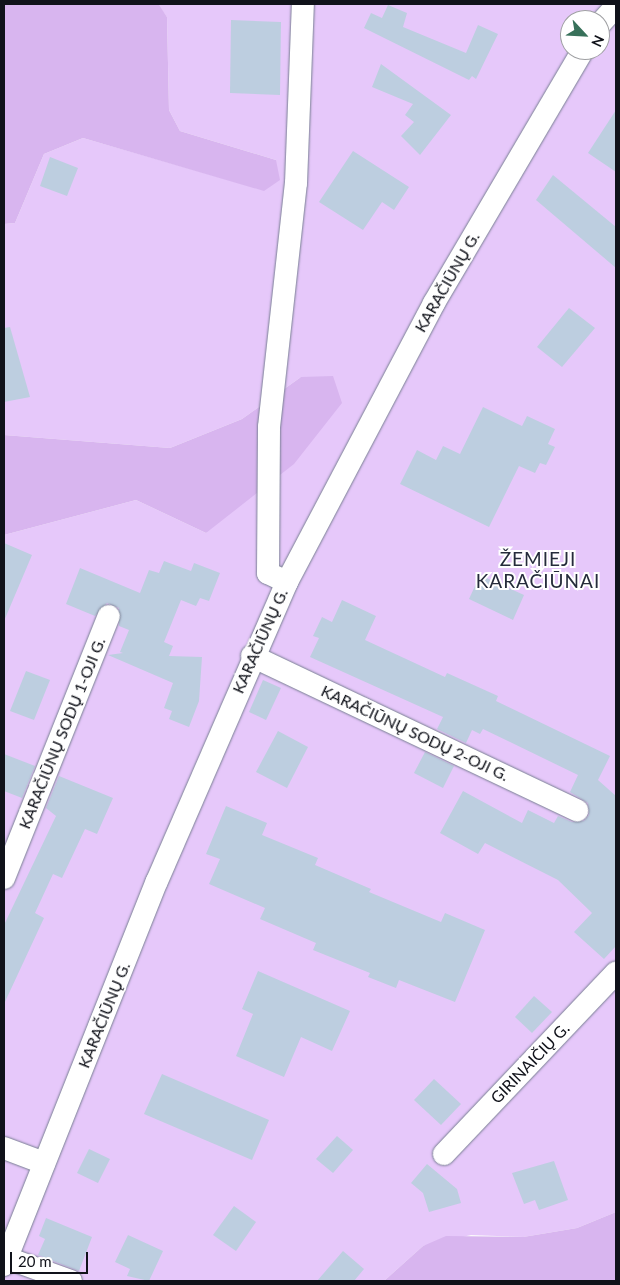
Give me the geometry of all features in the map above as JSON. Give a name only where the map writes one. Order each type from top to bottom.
[{"type":"street","points":[[287,582],[268,573],[269,428],[296,183],[303,4]]},
{"type":"street","name":"KARAČIŪNŲ G.","points":[[5,1261],[252,656],[287,582],[434,303],[577,60]]},
{"type":"street","name":"KARAČIŪNŲ SODŲ 1-OJI G.","points":[[4,878],[109,616]]},
{"type":"street","name":"KARAČIŪNŲ SODŲ 2-OJI G.","points":[[252,656],[577,810]]},
{"type":"street","name":"GIRINAIČIŲ G.","points":[[444,1154],[616,973]]},
{"type":"street","points":[[4,1148],[44,1163]]},
{"type":"street","points":[[5,1261],[71,1281]]},
{"type":"shaded area","points":[[4,4],[159,5],[167,17],[169,110],[180,131],[276,160],[280,180],[264,191],[83,138],[44,154],[15,223],[4,224]]},
{"type":"shaded area","points":[[157,4],[616,4],[616,1212],[577,1228],[523,1237],[471,1235],[423,1246],[384,1281],[4,1281],[4,535],[136,500],[206,533],[301,377],[242,419],[170,448],[4,435],[4,224],[15,223],[44,154],[83,138],[263,190],[276,160],[180,131],[169,110],[167,17]]},
{"type":"shaded area","points":[[333,376],[342,403],[294,464],[206,533],[136,500],[4,535],[4,435],[170,448],[242,419],[301,377]]},
{"type":"shaded area","points":[[616,1212],[616,1281],[384,1281],[423,1246],[446,1236],[523,1237],[577,1228]]},
{"type":"building","points":[[388,5],[407,13],[403,27],[466,53],[478,25],[498,34],[476,79],[472,76],[469,80],[364,28],[371,13],[382,18]]},
{"type":"building","points":[[231,20],[281,22],[280,95],[230,93]]},
{"type":"building","points":[[381,64],[451,115],[420,155],[401,136],[414,122],[405,115],[413,104],[372,87]]},
{"type":"building","points":[[616,110],[616,172],[588,153]]},
{"type":"building","points":[[353,151],[409,187],[394,210],[382,202],[363,230],[319,202]]},
{"type":"building","points":[[50,157],[78,168],[67,196],[40,186]]},
{"type":"building","points":[[553,175],[616,227],[616,268],[536,200]]},
{"type":"building","points":[[569,308],[595,328],[562,367],[537,347]]},
{"type":"building","points":[[10,327],[30,397],[4,402],[4,328]]},
{"type":"building","points":[[483,407],[522,426],[527,416],[555,429],[548,444],[555,447],[546,465],[540,463],[535,473],[519,466],[489,527],[400,484],[417,450],[436,460],[443,446],[460,454]]},
{"type":"building","points":[[4,543],[32,555],[4,621]]},
{"type":"building","points":[[164,561],[191,571],[194,563],[220,573],[209,601],[200,598],[196,606],[181,600],[164,642],[173,646],[169,656],[202,657],[199,701],[189,727],[169,719],[172,711],[164,708],[173,683],[108,655],[123,653],[120,652],[129,630],[119,626],[119,608],[107,603],[95,616],[66,604],[80,568],[140,593],[149,570],[159,573]]},
{"type":"building","points":[[480,575],[524,595],[513,620],[469,599]]},
{"type":"building","points":[[342,600],[376,616],[365,640],[445,677],[447,673],[498,696],[496,701],[610,756],[598,780],[616,796],[616,946],[604,959],[574,932],[592,913],[558,880],[485,843],[478,854],[440,833],[463,791],[522,823],[528,810],[554,823],[558,816],[572,822],[584,821],[589,815],[588,803],[570,792],[578,775],[483,729],[480,734],[472,730],[466,743],[437,729],[443,717],[310,657],[319,638],[313,636],[322,617],[332,622]]},
{"type":"building","points":[[26,671],[50,680],[34,720],[10,711]]},
{"type":"building","points":[[263,680],[281,688],[266,720],[249,712]]},
{"type":"building","points":[[278,731],[308,747],[287,788],[256,772]]},
{"type":"building","points":[[425,752],[454,766],[443,788],[414,773]]},
{"type":"building","points":[[4,754],[35,766],[22,798],[4,791]]},
{"type":"building","points":[[59,776],[113,798],[97,834],[85,829],[62,878],[53,874],[35,913],[44,918],[4,1004],[4,925],[56,816],[46,808]]},
{"type":"building","points":[[226,806],[267,823],[262,835],[318,858],[315,865],[371,889],[369,892],[441,922],[445,913],[485,930],[455,1002],[399,980],[396,988],[368,977],[370,973],[313,950],[316,943],[260,919],[265,908],[209,884],[220,859],[206,854]]},
{"type":"building","points":[[258,971],[350,1011],[332,1051],[301,1037],[284,1077],[236,1056],[253,1014],[242,1009]]},
{"type":"building","points":[[534,996],[552,1012],[532,1033],[515,1017]]},
{"type":"building","points":[[162,1074],[269,1120],[252,1160],[144,1114]]},
{"type":"building","points":[[434,1079],[461,1104],[441,1125],[414,1100]]},
{"type":"building","points":[[337,1136],[353,1150],[333,1173],[316,1159]]},
{"type":"building","points":[[89,1149],[110,1159],[98,1183],[77,1173]]},
{"type":"building","points":[[554,1161],[568,1200],[539,1210],[535,1200],[524,1204],[512,1173]]},
{"type":"building","points":[[427,1164],[457,1189],[461,1203],[429,1212],[423,1193],[411,1183]]},
{"type":"building","points":[[234,1206],[256,1222],[236,1251],[213,1235]]},
{"type":"building","points":[[46,1218],[92,1237],[79,1271],[38,1255],[45,1239],[39,1236]]},
{"type":"building","points":[[128,1235],[163,1251],[149,1281],[127,1276],[130,1269],[115,1262]]},
{"type":"building","points":[[343,1251],[364,1269],[354,1281],[317,1281]]},
{"type":"district","name":"ŽEMIEJI KARAČIŪNAI","points":[[538,570]]}]
